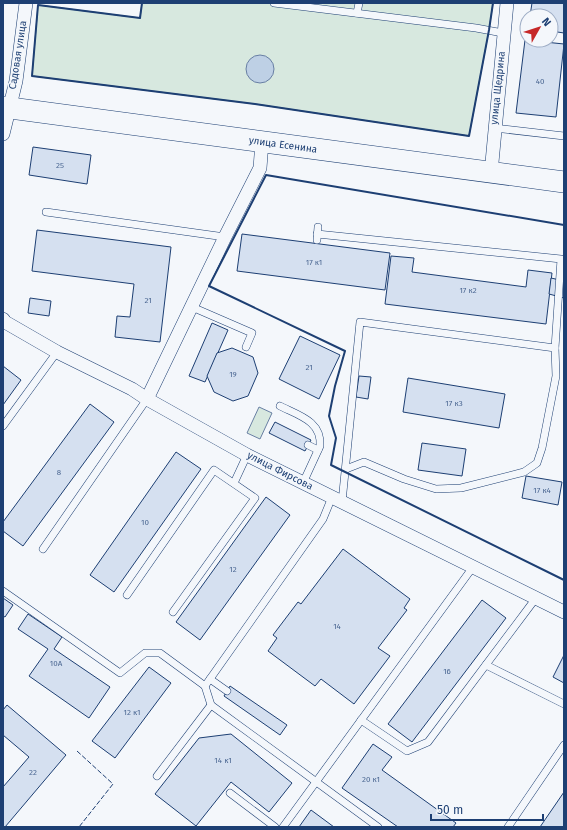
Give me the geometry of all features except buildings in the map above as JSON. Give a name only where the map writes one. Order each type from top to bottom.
[{"type":"main road","name":"улица Есенина","points":[[6,107],[564,182]]},
{"type":"street","name":"Садовая улица","points":[[6,107],[16,81],[26,3]]},
{"type":"street","name":"улица Щедрина","points":[[491,173],[494,128],[507,3]]},
{"type":"street","points":[[3,134],[6,107]]},
{"type":"street","points":[[146,399],[260,168],[262,142]]},
{"type":"street","name":"улица Фирсова","points":[[4,321],[56,352],[132,389],[146,399],[247,455],[564,612]]},
{"type":"lane","points":[[274,3],[503,33]]},
{"type":"lane","points":[[357,13],[359,3]]},
{"type":"lane","points":[[494,128],[564,136]]},
{"type":"lane","points":[[46,212],[225,237]]},
{"type":"lane","points":[[317,234],[561,259],[555,348],[556,376],[538,463],[524,472],[461,488],[436,489],[404,479],[364,462],[346,469]]},
{"type":"lane","points":[[192,307],[252,333],[246,347]]},
{"type":"lane","points":[[205,686],[337,500],[346,469],[360,322],[555,348]]},
{"type":"lane","points":[[3,426],[56,352]]},
{"type":"lane","points":[[43,549],[146,399]]},
{"type":"lane","points":[[280,406],[310,421],[314,425],[320,440],[320,446],[303,483]]},
{"type":"lane","points":[[308,445],[318,450]]},
{"type":"lane","points":[[234,483],[247,455]]},
{"type":"lane","points":[[127,595],[214,470],[255,498],[172,612]]},
{"type":"lane","points":[[282,827],[473,567]]},
{"type":"lane","points":[[3,591],[120,673],[145,653],[160,653],[205,686],[211,706],[316,782],[368,824],[378,827]]},
{"type":"lane","points":[[361,720],[406,751],[428,742],[536,598]]},
{"type":"lane","points":[[486,665],[564,704]]},
{"type":"lane","points":[[210,679],[227,691]]},
{"type":"lane","points":[[157,776],[211,706]]},
{"type":"lane","points":[[508,827],[564,746]]},
{"type":"lane","points":[[230,793],[275,827]]},
{"type":"shaded area","points":[[142,3],[493,3],[469,136],[255,104],[32,76],[38,5],[140,18]]},
{"type":"shaded area","points":[[259,407],[272,413],[260,439],[247,433]]},
{"type":"water","points":[[260,55],[270,59],[274,69],[270,79],[260,83],[250,79],[246,69],[250,59]]},
{"type":"fence","points":[[77,751],[113,784],[79,827]]},
{"type":"wall","points":[[142,3],[140,18],[38,5],[32,76],[255,104],[469,136],[493,3]]},
{"type":"wall","points":[[564,225],[266,175],[209,286],[345,351],[335,386],[329,416],[336,438],[331,465],[564,580]]}]
